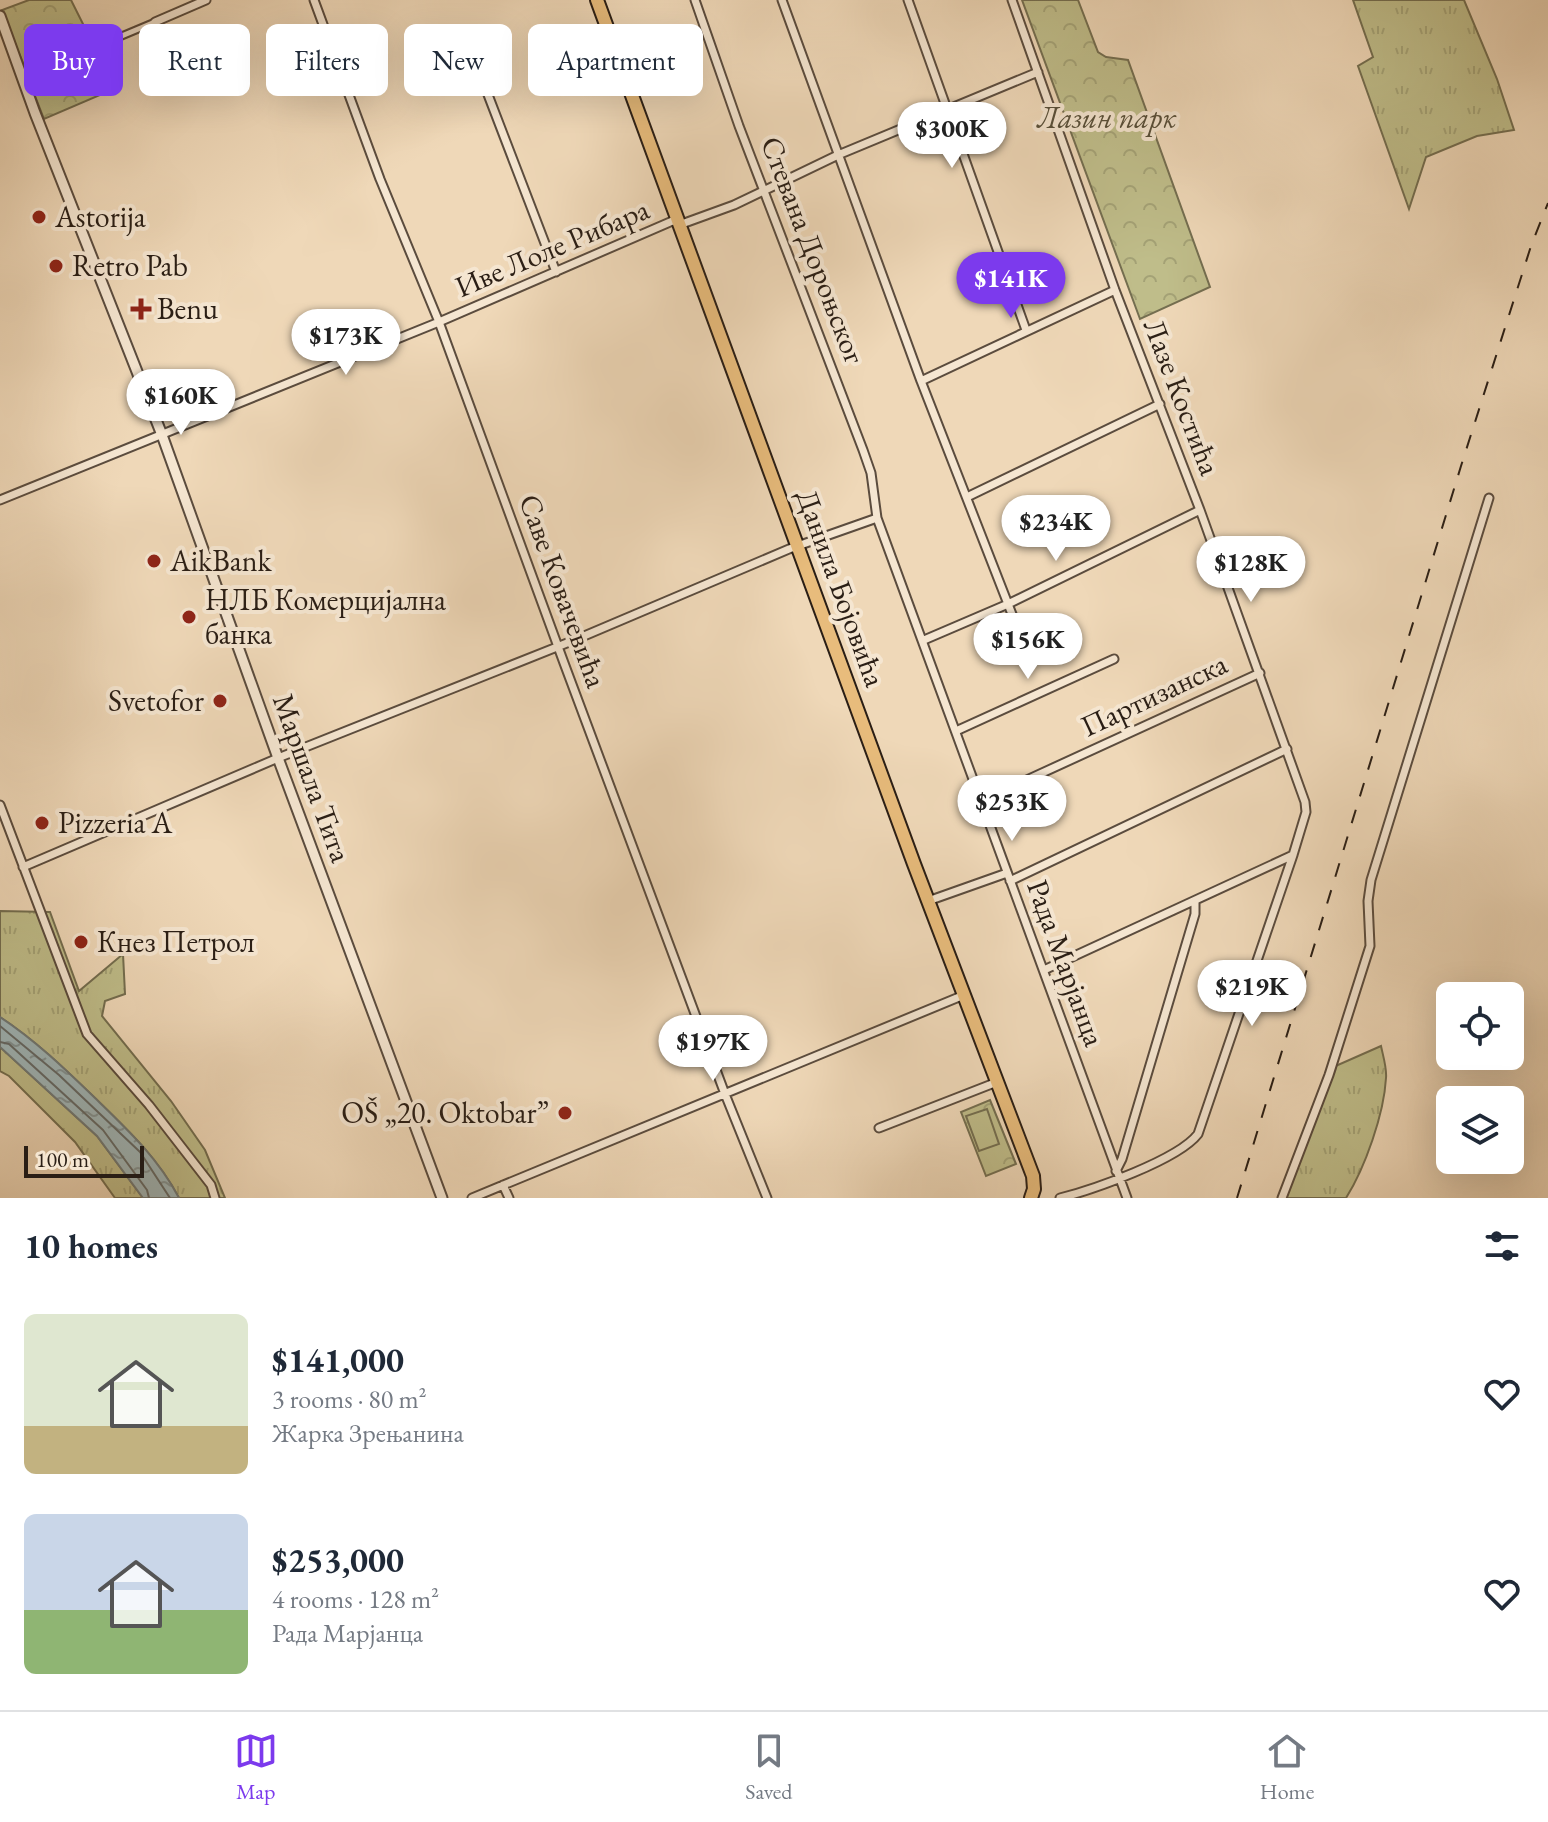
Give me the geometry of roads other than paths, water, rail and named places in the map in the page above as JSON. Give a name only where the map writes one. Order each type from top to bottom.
[{"type":"main road","name":"Данила Бојовића","points":[[597,0],[928,901],[1033,1176],[1036,1197]]},
{"type":"street","points":[[22,77],[39,73],[206,0]]},
{"type":"street","name":"Саве Ковачевића","points":[[314,0],[380,179],[439,322],[725,1094],[767,1198]]},
{"type":"street","name":"Стевана Дороњског","points":[[695,0],[863,450],[871,473],[877,518]]},
{"type":"street","points":[[782,0],[921,381],[1024,645]]},
{"type":"street","points":[[908,0],[1026,330]]},
{"type":"street","name":"Лазе Костића","points":[[1012,0],[1115,290],[1304,794],[1306,812],[1293,855]]},
{"type":"street","name":"Маршала Тита","points":[[0,16],[162,435],[442,1198]]},
{"type":"street","name":"Иве Лоле Рибара","points":[[0,500],[678,222],[765,192],[838,155],[1038,72]]},
{"type":"street","points":[[488,96],[556,272]]},
{"type":"street","points":[[921,381],[1115,290]]},
{"type":"street","points":[[967,497],[1160,404]]},
{"type":"street","points":[[1282,1198],[1329,1075],[1370,946],[1368,901],[1371,880],[1489,498]]},
{"type":"street","points":[[924,640],[1008,604],[1200,510]]},
{"type":"street","points":[[23,867],[278,758],[558,647],[797,545],[877,518]]},
{"type":"street","name":"Рада Марјанца","points":[[877,518],[1127,1198]]},
{"type":"street","points":[[956,731],[1114,659]]},
{"type":"street","name":"Партизанска","points":[[981,801],[1260,673]]},
{"type":"street","points":[[928,901],[1008,877],[1287,749]]},
{"type":"street","points":[[0,805],[87,1034],[158,1117],[211,1185],[215,1198]]},
{"type":"street","points":[[1044,970],[1293,855]]},
{"type":"street","points":[[1060,1198],[1182,1149],[1202,1127],[1293,855]]},
{"type":"street","points":[[1117,1174],[1195,914],[1195,902]]},
{"type":"street","points":[[472,1198],[964,995]]},
{"type":"street","points":[[879,1128],[997,1082]]},
{"type":"street","points":[[503,1185],[509,1198]]},
{"type":"water","points":[[0,1017],[49,1055],[119,1121],[152,1157],[179,1198],[143,1198],[97,1136],[0,1047]]},
{"type":"railway","points":[[1237,1198],[1461,466],[1531,246],[1548,203]]},
{"type":"place","name":"Astorija","points":[[39,217]]},
{"type":"place","name":"Retro Pab","points":[[56,266]]},
{"type":"place","name":"Benu","points":[[141,309]]},
{"type":"place","name":"AikBank","points":[[154,561]]},
{"type":"place","name":"НЛБ Комерцијална банка","points":[[189,617]]},
{"type":"place","name":"Svetofor","points":[[220,701]]},
{"type":"place","name":"Pizzeria A","points":[[42,823]]},
{"type":"place","name":"Кнез Петрол","points":[[81,942]]},
{"type":"place","name":"OŠ „20. Oktobar”","points":[[565,1113]]},
{"type":"park label","name":"Лазин парк","points":[[1107,118]]}]
